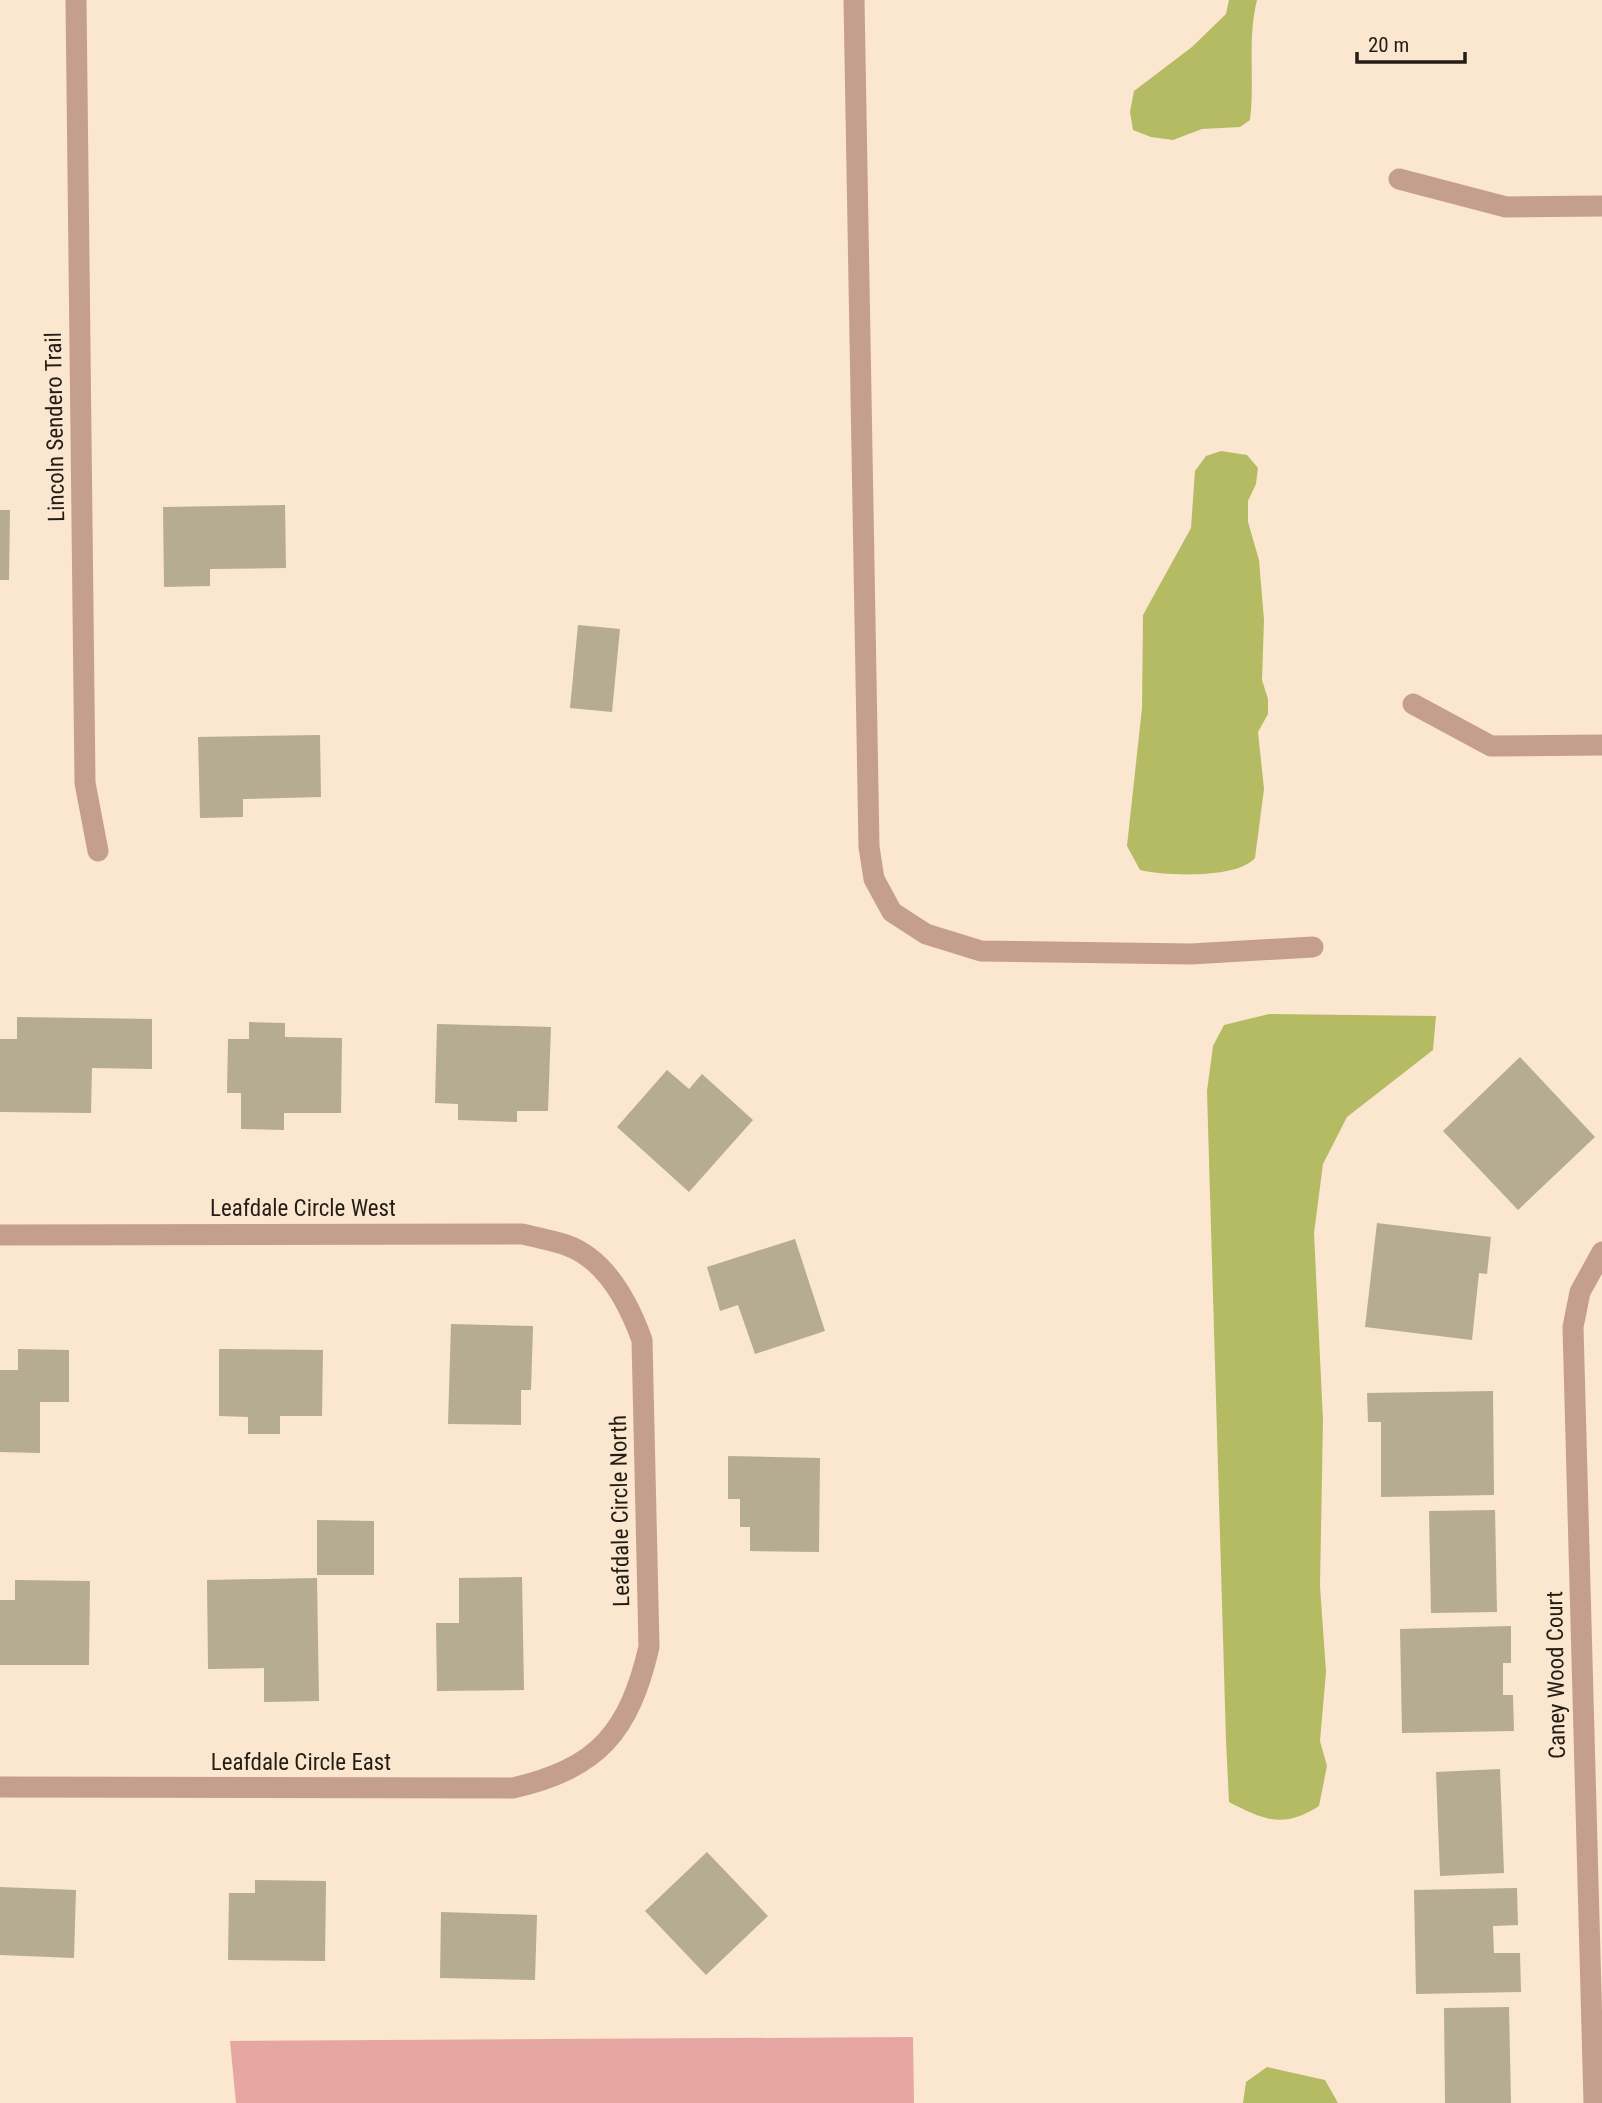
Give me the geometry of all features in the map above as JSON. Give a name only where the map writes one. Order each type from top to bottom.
[{"type":"street","name":"Lincoln Sendero Trail","points":[[76,0],[85,783],[99,851]]},
{"type":"street","points":[[854,0],[869,833],[874,879],[892,912],[926,934],[981,951],[1191,954],[1313,947]]},
{"type":"street","points":[[1399,179],[1506,207],[1602,206]]},
{"type":"street","points":[[1413,704],[1492,746],[1602,745]]},
{"type":"street","name":"Leafdale Circle West","points":[[0,1235],[523,1234],[569,1246],[598,1265]]},
{"type":"street","name":"Caney Wood Court","points":[[1594,2103],[1573,1327],[1580,1292],[1602,1252]]},
{"type":"street","name":"Leafdale Circle North","points":[[595,1754],[627,1714],[640,1684],[649,1647],[642,1340],[629,1304],[598,1265]]},
{"type":"street","name":"Leafdale Circle East","points":[[0,1787],[513,1788],[554,1779],[595,1754]]},
{"type":"shaded area","points":[[1229,0],[1257,0],[1252,30],[1250,120],[1240,127],[1202,129],[1173,140],[1151,137],[1133,130],[1130,112],[1134,91],[1192,47],[1226,14]]},
{"type":"shaded area","points":[[1221,451],[1247,455],[1258,468],[1256,484],[1248,501],[1248,522],[1259,560],[1264,620],[1262,680],[1268,699],[1268,714],[1258,732],[1264,789],[1255,858],[1246,865],[1218,873],[1166,874],[1140,870],[1127,846],[1142,708],[1143,615],[1191,528],[1195,471],[1206,456]]},
{"type":"shaded area","points":[[1269,1014],[1436,1016],[1433,1050],[1347,1117],[1323,1164],[1314,1233],[1323,1420],[1320,1586],[1326,1672],[1320,1741],[1327,1766],[1319,1806],[1295,1818],[1284,1820],[1263,1817],[1229,1802],[1207,1091],[1213,1046],[1224,1025]]},
{"type":"shaded area","points":[[913,2037],[914,2103],[236,2103],[230,2041]]},
{"type":"shaded area","points":[[1267,2067],[1325,2080],[1338,2103],[1243,2103],[1246,2082]]},
{"type":"building","points":[[285,505],[286,568],[210,569],[210,586],[164,587],[163,507]]},
{"type":"building","points":[[0,510],[10,510],[9,580],[0,580]]},
{"type":"building","points":[[578,625],[620,629],[612,712],[570,708]]},
{"type":"building","points":[[320,735],[321,797],[243,799],[243,817],[200,818],[198,737]]},
{"type":"building","points":[[17,1017],[152,1019],[152,1069],[92,1068],[91,1113],[0,1112],[0,1039],[17,1039]]},
{"type":"building","points":[[249,1022],[285,1023],[285,1037],[342,1038],[341,1113],[284,1113],[284,1130],[241,1129],[241,1093],[227,1093],[228,1039],[249,1039]]},
{"type":"building","points":[[437,1024],[551,1027],[548,1111],[517,1111],[517,1122],[458,1120],[458,1104],[435,1103]]},
{"type":"building","points":[[1520,1057],[1595,1137],[1518,1210],[1443,1131]]},
{"type":"building","points":[[667,1070],[689,1089],[702,1074],[753,1120],[689,1192],[617,1127]]},
{"type":"building","points":[[1377,1223],[1491,1237],[1487,1274],[1479,1273],[1472,1340],[1365,1327]]},
{"type":"building","points":[[795,1239],[825,1331],[755,1354],[738,1305],[720,1311],[707,1267]]},
{"type":"building","points":[[451,1324],[533,1326],[531,1390],[521,1390],[521,1425],[448,1424]]},
{"type":"building","points":[[18,1349],[69,1350],[69,1402],[40,1402],[40,1453],[0,1452],[0,1370],[18,1370]]},
{"type":"building","points":[[219,1349],[323,1350],[322,1416],[280,1416],[280,1434],[248,1434],[248,1417],[219,1416]]},
{"type":"building","points":[[1493,1391],[1494,1495],[1381,1497],[1381,1422],[1368,1422],[1367,1393]]},
{"type":"building","points":[[728,1456],[820,1458],[819,1552],[750,1551],[750,1527],[740,1527],[740,1499],[728,1499]]},
{"type":"building","points":[[1495,1510],[1497,1612],[1431,1613],[1429,1511]]},
{"type":"building","points":[[317,1520],[374,1521],[374,1575],[317,1575]]},
{"type":"building","points":[[522,1577],[524,1690],[437,1691],[436,1623],[459,1623],[459,1578]]},
{"type":"building","points":[[317,1578],[319,1701],[264,1702],[264,1668],[208,1669],[207,1580]]},
{"type":"building","points":[[15,1580],[90,1581],[89,1665],[0,1665],[0,1600],[15,1600]]},
{"type":"building","points":[[1511,1626],[1511,1663],[1503,1663],[1503,1695],[1513,1695],[1514,1731],[1402,1733],[1400,1629]]},
{"type":"building","points":[[1500,1769],[1504,1873],[1440,1876],[1436,1772]]},
{"type":"building","points":[[707,1852],[768,1916],[706,1975],[645,1911]]},
{"type":"building","points":[[255,1880],[326,1881],[325,1961],[228,1960],[229,1893],[255,1893]]},
{"type":"building","points":[[0,1887],[76,1890],[74,1958],[0,1955]]},
{"type":"building","points":[[1517,1888],[1518,1925],[1493,1926],[1494,1953],[1520,1953],[1521,1992],[1416,1994],[1414,1890]]},
{"type":"building","points":[[441,1912],[537,1915],[535,1980],[440,1978]]},
{"type":"building","points":[[1509,2007],[1511,2103],[1445,2103],[1444,2008]]}]
